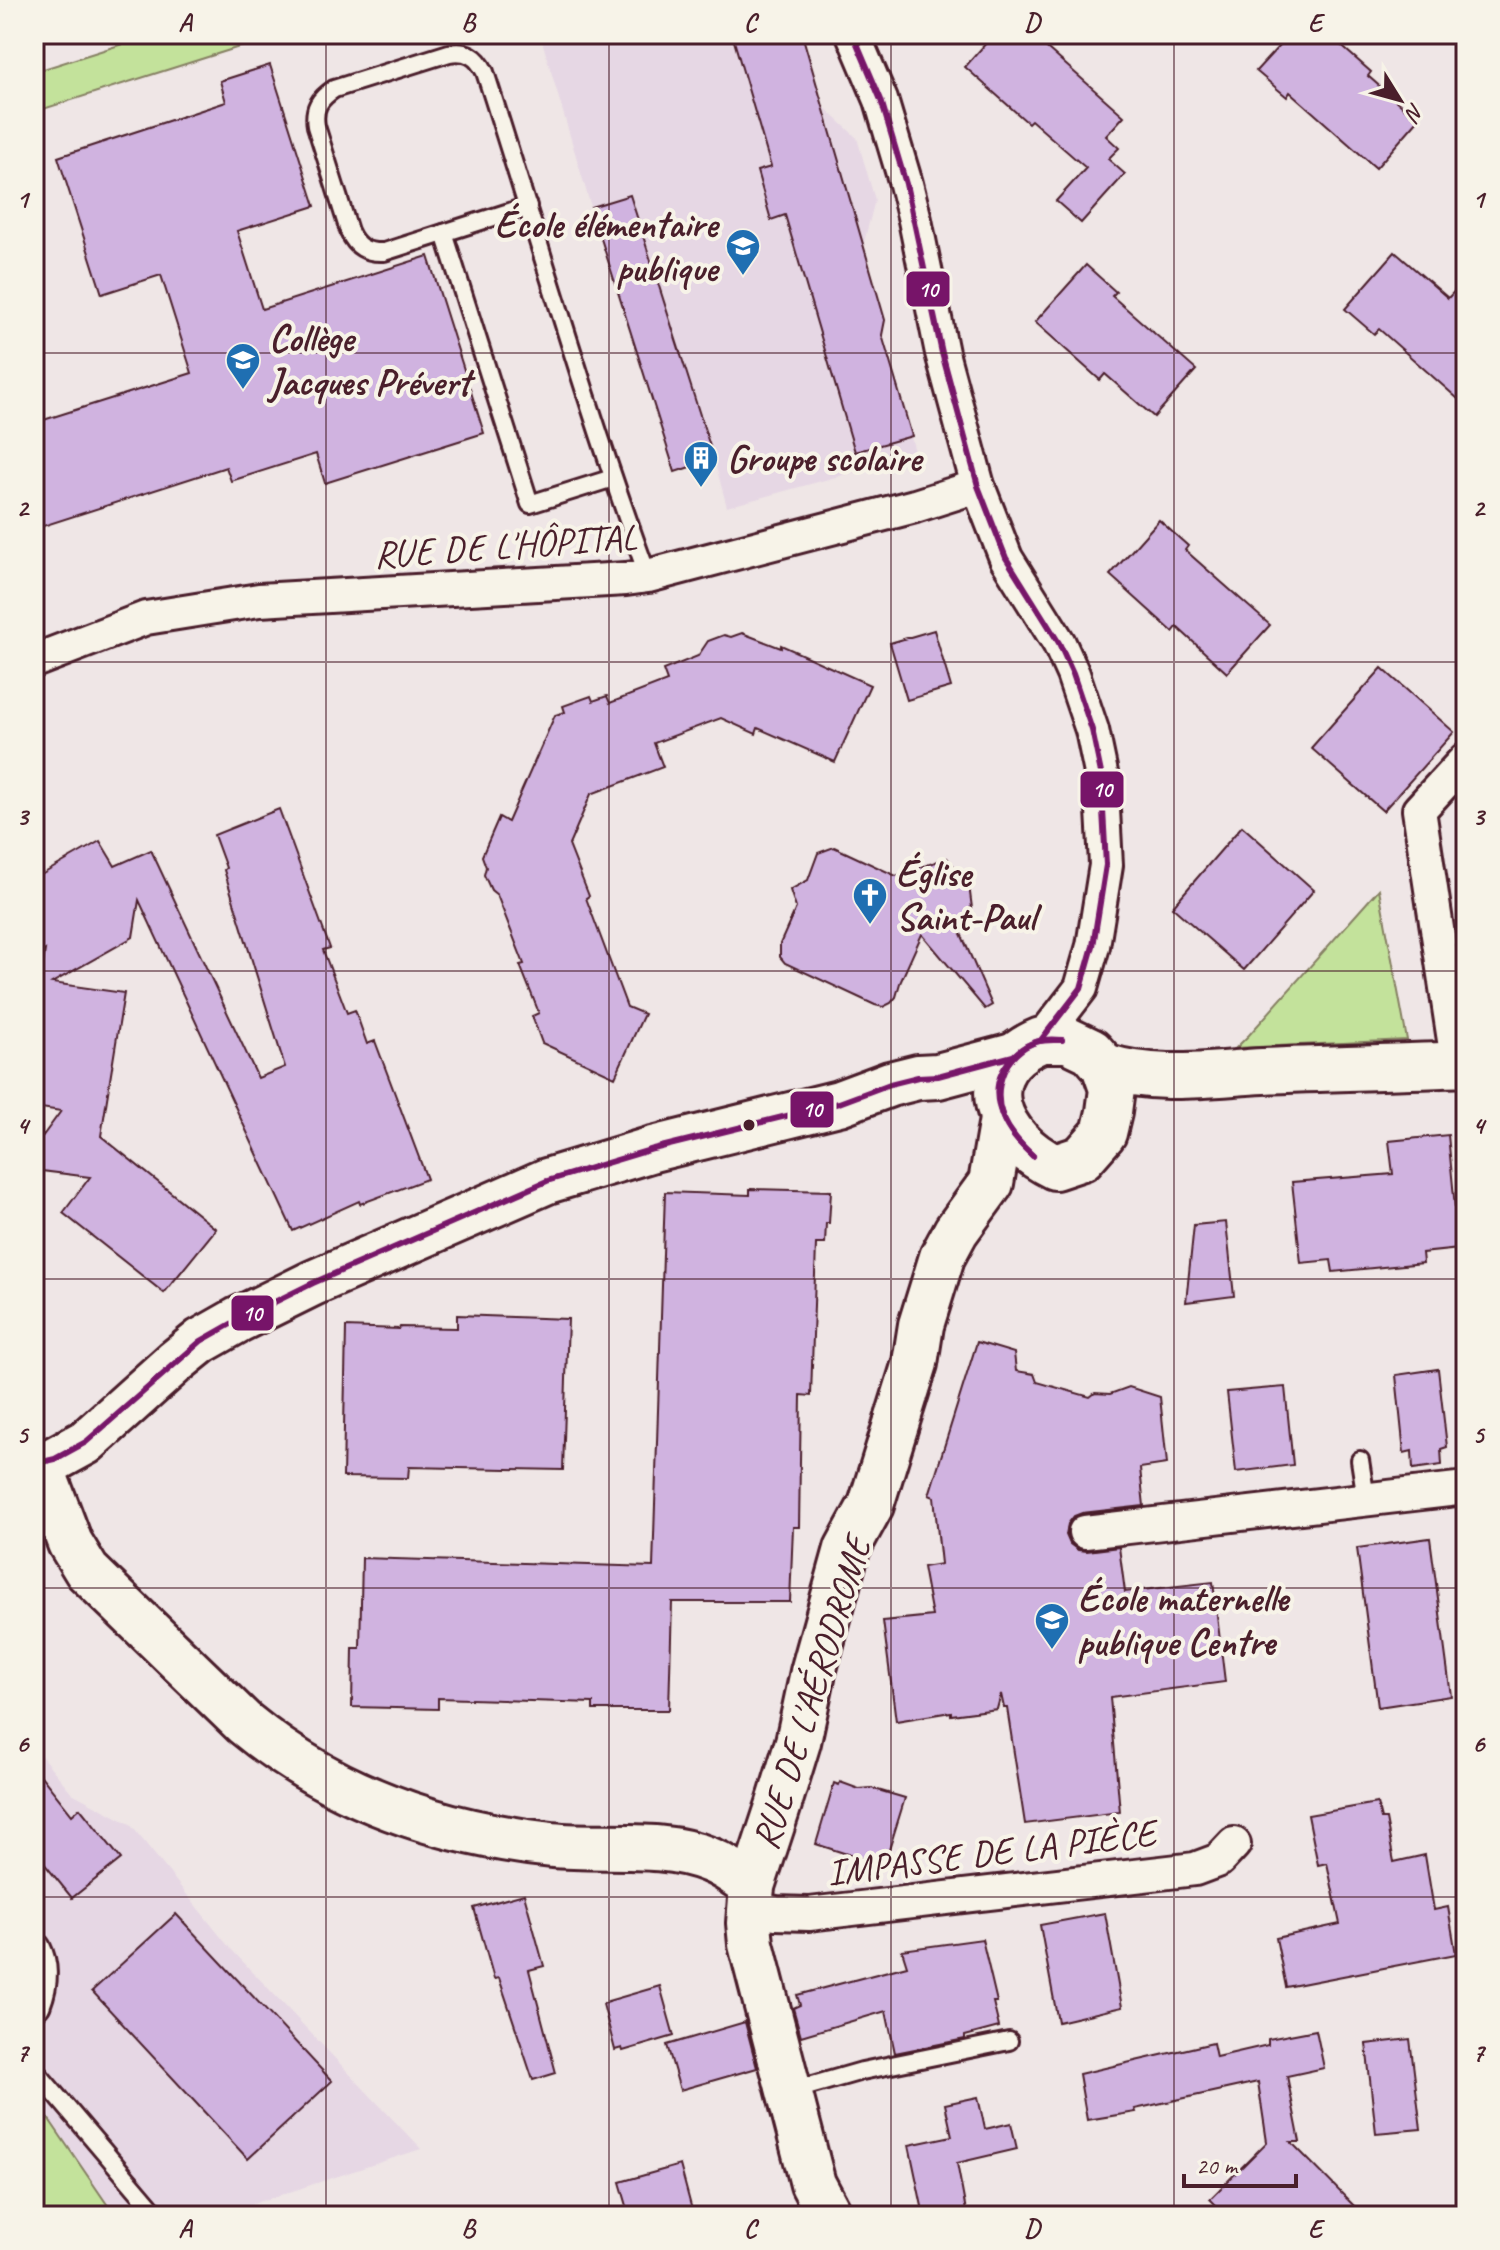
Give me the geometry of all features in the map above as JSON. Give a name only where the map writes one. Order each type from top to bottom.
[{"type":"street","name":"RUE DE L'AÉRODROME","points":[[853,34],[881,100],[906,184],[942,353],[978,486],[1006,558],[1059,643],[1092,730],[1101,773],[1106,865],[1093,946],[1081,988],[1084,1021],[1112,1089],[1104,1133]]},
{"type":"street","name":"RUE DE L'HÔPITAL","points":[[34,661],[146,618],[259,600],[648,576],[900,510],[978,486]]},
{"type":"street","points":[[750,1897],[727,1868],[692,1853],[554,1845],[465,1831],[412,1816],[351,1792],[318,1774],[269,1744],[244,1723],[87,1571],[70,1543],[37,1464],[86,1442],[201,1341],[238,1320],[313,1283],[547,1181],[653,1149],[803,1113],[890,1084],[938,1076],[1027,1048],[1068,1040],[1124,1073],[1169,1077],[1461,1065],[1455,1047],[1419,810],[1466,759]]},
{"type":"street","name":"RUE DE L'AÉRODROME","points":[[830,2216],[813,2184],[751,1944],[750,1897],[798,1742],[813,1672],[847,1549],[871,1505],[915,1363],[921,1325],[946,1246],[991,1183],[1000,1114],[997,1091],[1002,1072],[1081,988]]},
{"type":"street","points":[[938,1076],[972,1100],[1000,1114],[1016,1139],[1035,1157],[1055,1167]]},
{"type":"street","points":[[991,1183],[1082,1158],[1133,1103],[1169,1077]]},
{"type":"street","points":[[1085,1532],[1466,1488]]},
{"type":"street","name":"IMPASSE DE LA PIÈCE","points":[[750,1897],[776,1913],[809,1914],[1195,1869],[1219,1860],[1234,1844]]},
{"type":"street","points":[[34,1949],[41,1971],[40,1989],[34,2003]]},
{"type":"lane","points":[[528,206],[384,252],[364,250],[354,242],[316,126],[316,106],[334,89],[449,53],[469,53],[480,61],[528,206],[613,478],[648,576]]},
{"type":"lane","points":[[444,233],[530,504],[613,478]]},
{"type":"lane","points":[[1360,1460],[1366,1499]]},
{"type":"lane","points":[[789,2092],[862,2071],[1009,2041]]},
{"type":"lane","points":[[34,2069],[158,2215]]},
{"type":"shaded area","name":"École élémentaire publique","points":[[540,34],[793,34],[822,105],[857,138],[875,200],[863,246],[885,320],[882,335],[916,455],[727,507],[714,459],[675,472]]},
{"type":"shaded area","points":[[34,1747],[72,1793],[130,1824],[229,1947],[421,2149],[216,2216],[115,2216],[44,2112],[34,2108]]},
{"type":"green space","points":[[154,34],[274,36],[34,112],[34,72]]},
{"type":"green space","points":[[1379,889],[1407,1040],[1236,1048],[1249,1035]]},
{"type":"green space","points":[[34,2108],[44,2112],[115,2216],[34,2216]]},
{"type":"building","points":[[732,34],[802,34],[885,320],[882,335],[912,436],[855,452],[785,215],[771,220],[757,171],[771,167]]},
{"type":"building","points":[[994,34],[1031,34],[1124,116],[1106,136],[1119,148],[1108,159],[1125,174],[1081,223],[1056,201],[1086,168],[1031,120],[1028,123],[965,67]]},
{"type":"building","points":[[1290,34],[1328,34],[1371,72],[1368,76],[1418,120],[1376,168],[1290,92],[1287,97],[1256,71]]},
{"type":"building","points":[[270,65],[315,206],[237,231],[262,309],[428,256],[484,433],[325,483],[316,454],[231,481],[226,467],[34,529],[34,423],[192,373],[161,275],[102,294],[58,157],[226,102],[220,81]]},
{"type":"building","points":[[630,195],[714,459],[675,472],[591,207]]},
{"type":"building","points":[[1395,252],[1448,298],[1466,279],[1466,406],[1379,329],[1374,334],[1345,309]]},
{"type":"building","points":[[1086,265],[1116,292],[1112,296],[1196,370],[1154,417],[1105,374],[1100,380],[1035,322]]},
{"type":"building","points":[[1159,520],[1188,546],[1185,550],[1270,625],[1227,673],[1177,627],[1173,632],[1110,575]]},
{"type":"building","points":[[934,630],[951,687],[907,700],[890,643]]},
{"type":"building","points":[[742,633],[781,648],[781,645],[870,685],[835,762],[758,728],[756,734],[721,718],[654,743],[663,767],[591,794],[569,845],[627,1007],[644,1014],[615,1077],[542,1043],[532,1016],[539,1013],[520,965],[524,964],[497,895],[484,875],[486,867],[482,856],[499,817],[508,822],[555,715],[565,712],[563,706],[591,696],[593,701],[607,696],[610,703],[667,681],[663,670],[698,656],[708,641]]},
{"type":"building","points":[[1382,668],[1454,732],[1383,811],[1311,748]]},
{"type":"building","points":[[279,809],[330,948],[323,950],[347,1013],[355,1010],[367,1044],[375,1041],[427,1179],[360,1204],[359,1201],[293,1231],[139,900],[133,937],[52,983],[124,993],[101,1136],[216,1229],[164,1293],[63,1213],[90,1177],[34,1170],[34,1148],[61,1111],[34,1107],[34,1024],[45,950],[34,956],[34,879],[100,841],[115,866],[151,850],[258,1078],[285,1067],[214,835]]},
{"type":"building","points":[[1242,826],[1314,890],[1244,970],[1172,907]]},
{"type":"building","name":"Église Saint-Paul","points":[[834,847],[896,876],[947,858],[969,885],[970,917],[956,922],[992,1005],[985,1009],[922,934],[896,997],[883,1007],[785,963],[780,957],[780,944],[796,908],[790,890],[808,880],[818,853]]},
{"type":"building","points":[[1448,1135],[1459,1249],[1422,1253],[1423,1263],[1333,1272],[1331,1260],[1301,1263],[1292,1182],[1393,1174],[1389,1141]]},
{"type":"building","points":[[750,1189],[831,1191],[825,1244],[816,1244],[811,1396],[801,1395],[799,1527],[793,1527],[790,1602],[672,1602],[669,1710],[593,1710],[593,1703],[438,1698],[438,1709],[352,1707],[353,1648],[360,1648],[362,1558],[653,1567],[665,1192],[750,1195]]},
{"type":"building","points":[[1226,1222],[1234,1296],[1186,1302],[1194,1225]]},
{"type":"building","points":[[457,1315],[568,1319],[563,1470],[409,1467],[408,1478],[343,1477],[346,1327],[457,1328]]},
{"type":"building","points":[[977,1342],[1014,1353],[1016,1371],[1034,1374],[1037,1382],[1090,1397],[1095,1393],[1110,1394],[1129,1387],[1160,1397],[1167,1464],[1140,1468],[1144,1506],[1082,1513],[1074,1516],[1068,1524],[1066,1535],[1070,1544],[1078,1550],[1119,1547],[1125,1592],[1213,1582],[1225,1682],[1110,1697],[1120,1812],[1025,1824],[1007,1708],[1004,1708],[1001,1694],[997,1709],[951,1715],[951,1712],[896,1721],[883,1621],[932,1616],[923,1567],[941,1564],[934,1497],[929,1495]]},
{"type":"building","points":[[1438,1369],[1447,1447],[1441,1449],[1442,1465],[1413,1469],[1412,1451],[1404,1453],[1396,1375]]},
{"type":"building","points":[[1285,1387],[1293,1465],[1236,1472],[1227,1392]]},
{"type":"building","points":[[1430,1538],[1451,1696],[1378,1707],[1357,1548]]},
{"type":"building","points":[[34,1767],[72,1815],[80,1808],[121,1859],[72,1898],[34,1851]]},
{"type":"building","points":[[840,1782],[905,1798],[884,1866],[816,1844],[834,1783],[839,1785]]},
{"type":"building","points":[[1377,1803],[1381,1819],[1386,1819],[1394,1862],[1425,1855],[1434,1910],[1448,1907],[1456,1954],[1286,1987],[1276,1938],[1340,1924],[1327,1863],[1318,1865],[1308,1815]]},
{"type":"building","points":[[524,1894],[544,1966],[529,1970],[556,2073],[533,2080],[499,1978],[494,1979],[474,1908]]},
{"type":"building","points":[[1105,1913],[1122,2007],[1058,2022],[1040,1925]]},
{"type":"building","points":[[176,1914],[332,2081],[248,2159],[92,1991]]},
{"type":"building","points":[[982,1939],[997,2002],[993,2002],[999,2027],[965,2036],[965,2039],[895,2053],[886,2011],[801,2036],[793,2008],[800,2005],[797,1995],[907,1966],[902,1950]]},
{"type":"building","points":[[660,1986],[674,2036],[623,2051],[622,2048],[615,2050],[603,2004]]},
{"type":"building","points":[[745,2022],[757,2068],[680,2090],[667,2045]]},
{"type":"building","points":[[1316,2030],[1324,2068],[1287,2076],[1300,2142],[1291,2142],[1364,2216],[1227,2216],[1210,2199],[1267,2142],[1258,2082],[1135,2109],[1136,2112],[1087,2120],[1079,2074],[1213,2043],[1216,2057],[1268,2045],[1268,2039]]},
{"type":"building","points":[[1410,2039],[1421,2129],[1376,2133],[1366,2044]]},
{"type":"building","points":[[978,2097],[985,2129],[1011,2123],[1017,2149],[957,2163],[967,2216],[924,2216],[909,2145],[952,2136],[945,2104]]},
{"type":"building","points":[[680,2165],[692,2210],[668,2216],[630,2216],[620,2182]]},
{"type":"transit line","name":"10","points":[[853,34],[881,100],[906,184],[942,353],[978,486],[1006,558],[1059,643],[1073,674],[1092,730],[1101,773],[1106,865],[1093,946],[1081,988],[1041,1040]]},
{"type":"transit line","name":"10","points":[[1033,1156],[1012,1133],[999,1107],[999,1080],[1005,1067],[1027,1046],[1043,1040],[1062,1040]]},
{"type":"transit line","name":"10","points":[[1033,1156],[1015,1137],[1002,1115],[1000,1082],[1009,1061],[1017,1053],[1036,1042],[1062,1040]]},
{"type":"transit line","name":"10","points":[[34,1464],[55,1459],[86,1442],[201,1341],[238,1320],[313,1283],[547,1181],[653,1149],[839,1103],[890,1084],[938,1076],[1013,1056]]},
{"type":"place","name":"École élémentaire publique","points":[[743,277]]},
{"type":"place","name":"Collège Jacques Prévert","points":[[243,391]]},
{"type":"place","name":"Groupe scolaire","points":[[701,489]]},
{"type":"place","name":"Église Saint-Paul","points":[[870,926]]},
{"type":"place","name":"École maternelle publique Centre","points":[[1052,1651]]}]
